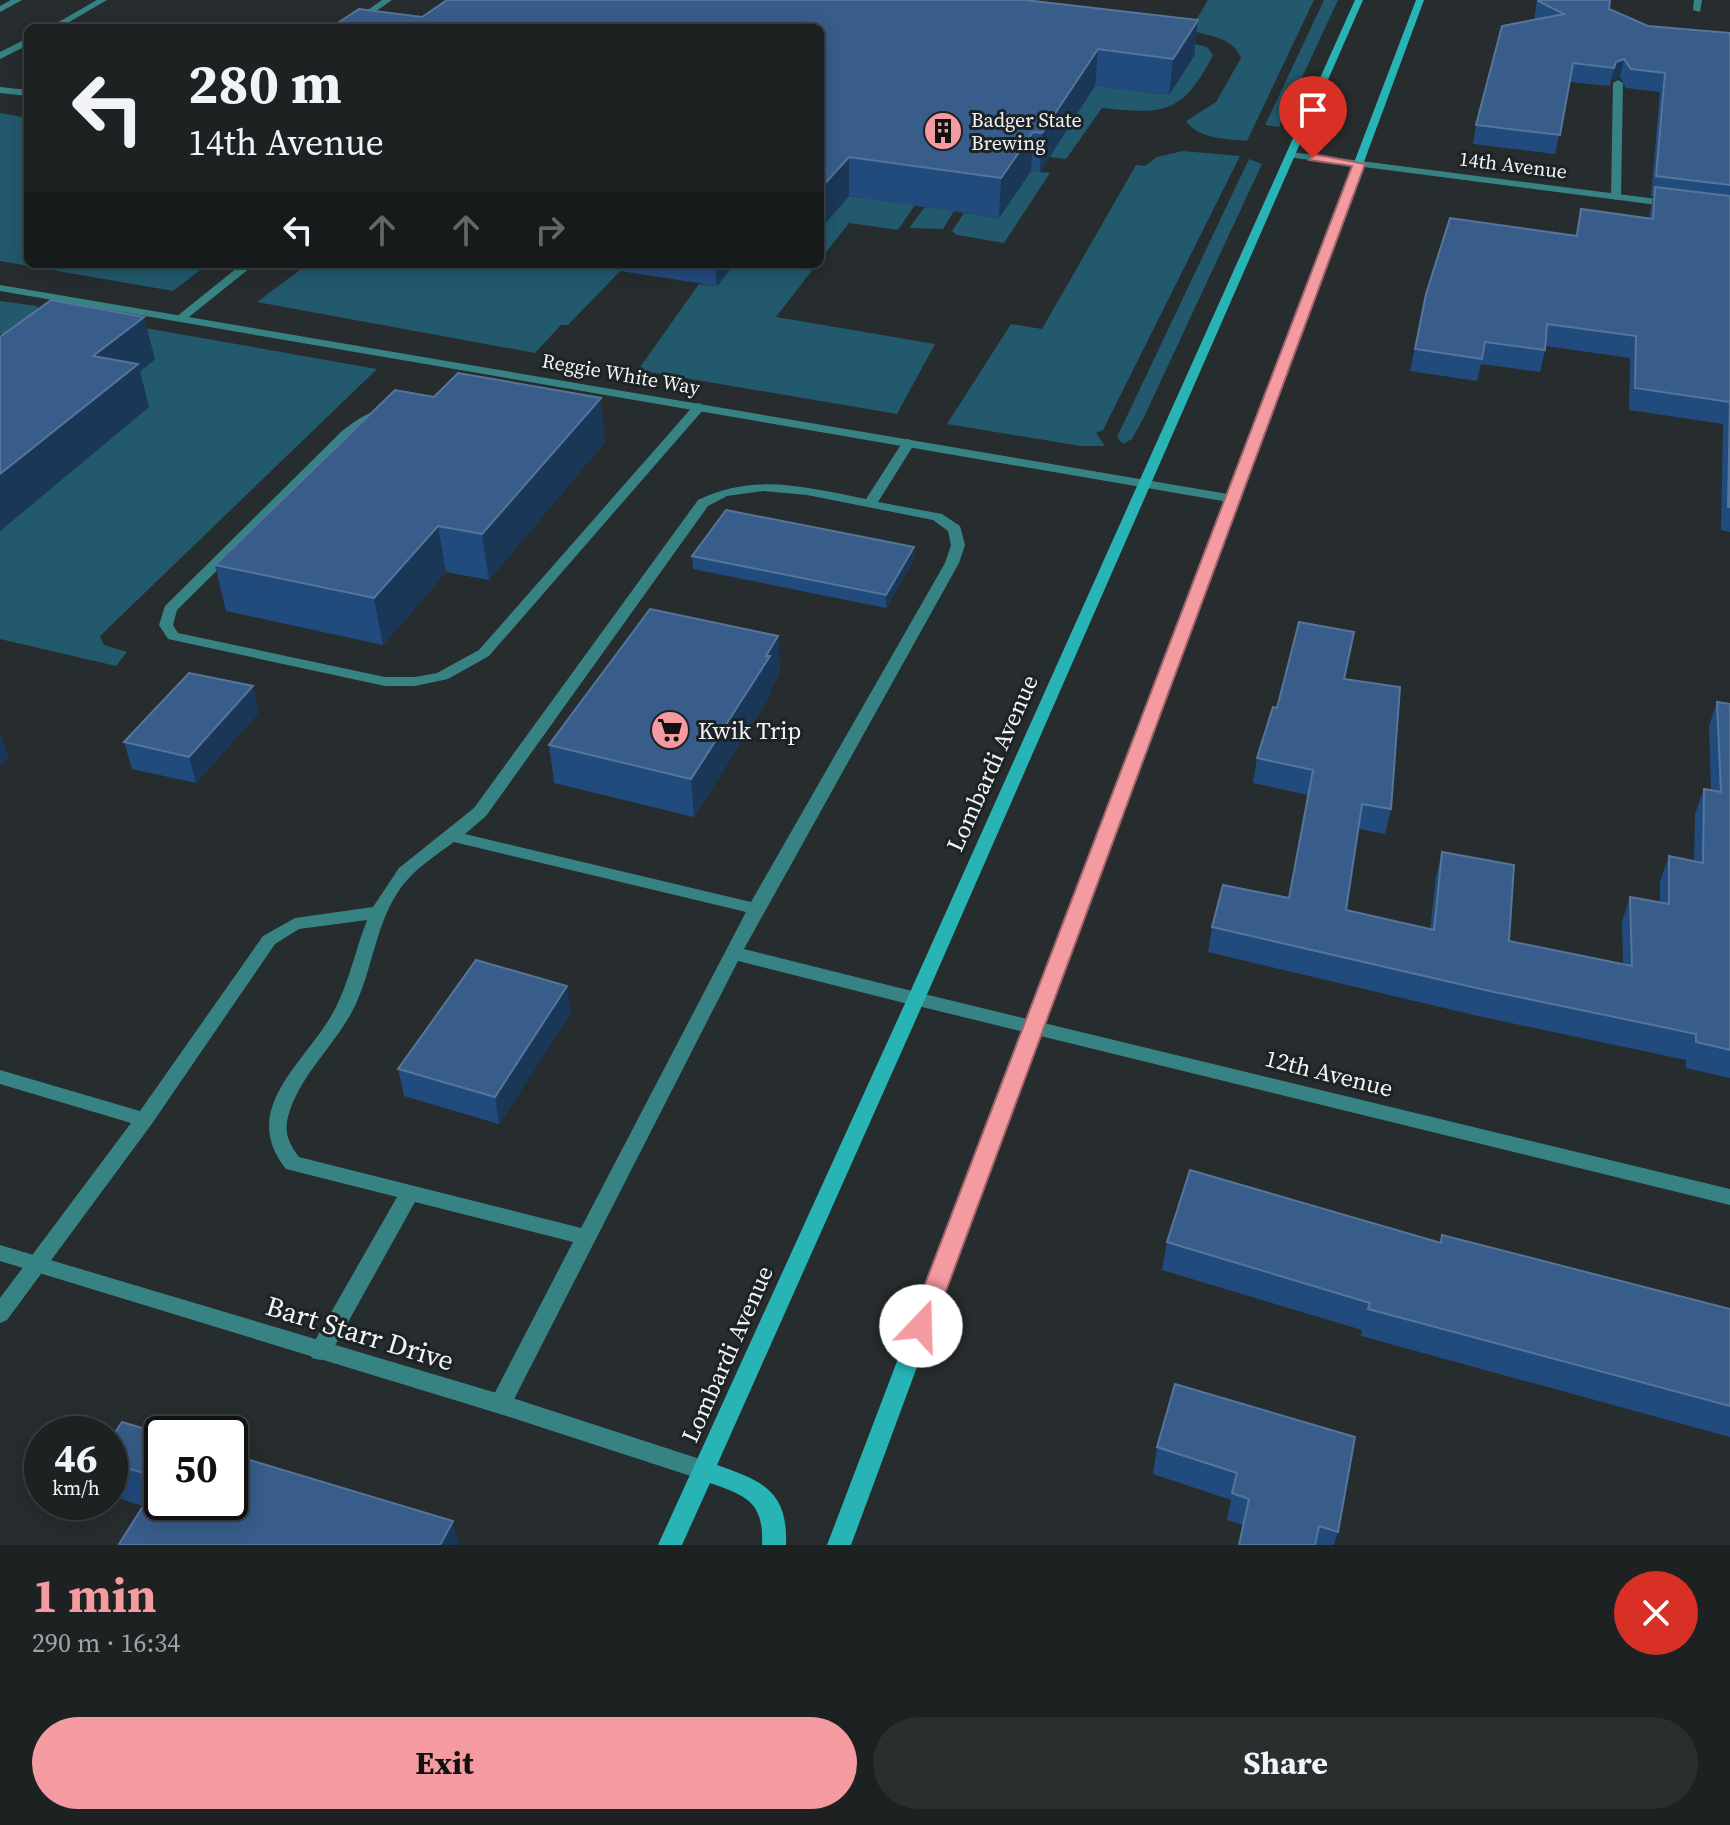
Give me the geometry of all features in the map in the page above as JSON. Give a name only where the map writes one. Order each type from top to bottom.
[{"type":"main road","name":"Lombardi Avenue","points":[[670,1545],[1359,0]]},
{"type":"main road","points":[[839,1545],[1036,1028],[1420,0]]},
{"type":"main road","points":[[703,1470],[748,1487],[768,1501],[775,1515],[774,1545]]},
{"type":"street","points":[[0,9],[18,0]]},
{"type":"street","points":[[59,24],[103,0]]},
{"type":"street","points":[[352,24],[388,0]]},
{"type":"street","points":[[0,56],[24,43]]},
{"type":"street","points":[[1616,197],[1618,83]]},
{"type":"street","points":[[0,90],[24,93]]},
{"type":"street","name":"14th Avenue","points":[[1291,155],[1687,206]]},
{"type":"street","points":[[180,319],[244,268]]},
{"type":"street","name":"Reggie White Way","points":[[0,288],[1234,499]]},
{"type":"street","points":[[72,311],[84,302]]},
{"type":"street","points":[[472,385],[487,371]]},
{"type":"street","points":[[394,411],[361,422],[347,434],[170,609],[166,625],[173,636],[368,680],[415,683],[457,672],[484,653],[699,407]]},
{"type":"street","points":[[870,504],[909,443]]},
{"type":"street","points":[[500,1404],[756,909],[958,545],[955,529],[937,517],[762,486],[740,486],[720,492],[703,503],[480,812],[418,859],[397,881],[378,912],[346,1008],[285,1100],[277,1122],[279,1146],[293,1163],[409,1195],[585,1237]]},
{"type":"street","points":[[452,836],[756,909]]},
{"type":"street","points":[[0,1314],[144,1120],[269,940],[295,924],[378,912]]},
{"type":"street","name":"12th Avenue","points":[[733,953],[1730,1197]]},
{"type":"street","points":[[0,1077],[144,1120]]},
{"type":"street","points":[[320,1351],[409,1195]]},
{"type":"street","name":"Bart Starr Drive","points":[[0,1253],[500,1404],[703,1470]]},
{"type":"shaded area","points":[[1208,0],[1314,0],[1247,141],[1205,135],[1186,121],[1216,102],[1241,58],[1226,41],[1190,30]]},
{"type":"shaded area","points":[[1324,0],[1338,0],[1279,127],[1265,125]]},
{"type":"shaded area","points":[[1184,41],[1207,47],[1213,55],[1192,89],[1182,99],[1157,110],[1102,108],[1066,159],[1050,157],[1081,84],[1169,95],[1195,54]]},
{"type":"shaded area","points":[[0,113],[24,117],[24,265],[0,261]]},
{"type":"shaded area","points":[[1183,151],[1240,156],[1103,430],[1096,433],[1105,446],[1081,446],[947,424],[1011,324],[1042,329],[1136,165],[1145,166],[1157,157]]},
{"type":"shaded area","points":[[1249,159],[1262,164],[1144,417],[1132,439],[1123,444],[1117,437]]},
{"type":"shaded area","points":[[1031,171],[1050,173],[1004,243],[957,235],[952,231],[964,213],[999,218]]},
{"type":"shaded area","points":[[849,196],[915,205],[898,230],[849,223],[824,255],[824,224]]},
{"type":"shaded area","points":[[925,207],[954,211],[943,229],[909,228]]},
{"type":"shaded area","points":[[40,268],[203,268],[173,291]]},
{"type":"shaded area","points":[[303,268],[623,268],[568,325],[561,325],[535,353],[257,302]]},
{"type":"shaded area","points":[[731,268],[814,268],[776,317],[935,344],[897,414],[638,370],[699,284],[717,286]]},
{"type":"shaded area","points":[[0,301],[37,306],[41,311],[10,335],[0,334]]},
{"type":"shaded area","points":[[111,322],[377,369],[100,636],[104,645],[127,652],[116,666],[0,639],[0,531],[105,399],[154,360]]},
{"type":"building","name":"Badger State Brewing","points":[[447,0],[1025,0],[1198,20],[1173,59],[1098,49],[1042,133],[1033,132],[1001,178],[849,157],[824,185],[824,24],[336,24],[359,9],[422,17]]},
{"type":"building","points":[[1538,0],[1610,0],[1609,9],[1648,26],[1730,33],[1730,185],[1656,176],[1665,73],[1631,69],[1624,59],[1616,62],[1614,68],[1573,63],[1560,135],[1476,125],[1502,26],[1564,14]]},
{"type":"building","points":[[1655,187],[1730,196],[1730,402],[1635,388],[1636,336],[1547,324],[1545,350],[1485,342],[1482,359],[1415,349],[1426,294],[1450,218],[1577,236],[1581,209],[1653,219]]},
{"type":"building","points":[[51,300],[144,317],[93,356],[138,364],[0,474],[0,337]]},
{"type":"building","points":[[458,373],[601,398],[482,534],[438,526],[374,598],[215,565],[395,390],[434,397]]},
{"type":"building","points":[[1730,402],[1730,507],[1728,507]]},
{"type":"building","points":[[726,510],[914,547],[886,595],[692,556]]},
{"type":"building","name":"Kwik Trip","points":[[650,609],[778,636],[766,656],[770,656],[691,779],[549,745]]},
{"type":"building","points":[[1299,622],[1354,632],[1344,679],[1400,687],[1391,809],[1362,804],[1346,910],[1434,930],[1442,852],[1514,865],[1509,941],[1632,966],[1630,897],[1669,904],[1669,856],[1703,863],[1704,789],[1721,792],[1717,702],[1730,704],[1730,1050],[1696,1042],[1696,1034],[1485,990],[1212,927],[1223,885],[1289,898],[1313,770],[1257,758],[1273,707],[1277,708]]},
{"type":"building","points":[[189,673],[253,686],[189,757],[124,742]]},
{"type":"building","points":[[476,960],[567,986],[495,1097],[398,1069]]},
{"type":"building","points":[[1190,1170],[1441,1243],[1442,1235],[1730,1309],[1730,1406],[1368,1309],[1370,1303],[1167,1242]]},
{"type":"building","points":[[1175,1384],[1355,1437],[1338,1532],[1319,1526],[1315,1545],[1239,1545],[1249,1499],[1232,1493],[1237,1473],[1157,1447]]},
{"type":"building","points":[[128,1424],[144,1429],[144,1473],[128,1468]]},
{"type":"building","points":[[248,1459],[453,1521],[440,1545],[119,1544],[144,1505],[144,1520],[248,1520]]},
{"type":"place","name":"Badger State Brewing","points":[[943,131]]},
{"type":"place","name":"Kwik Trip","points":[[670,730]]},
{"type":"route","points":[[921,1326],[1359,164],[1313,158]]}]
